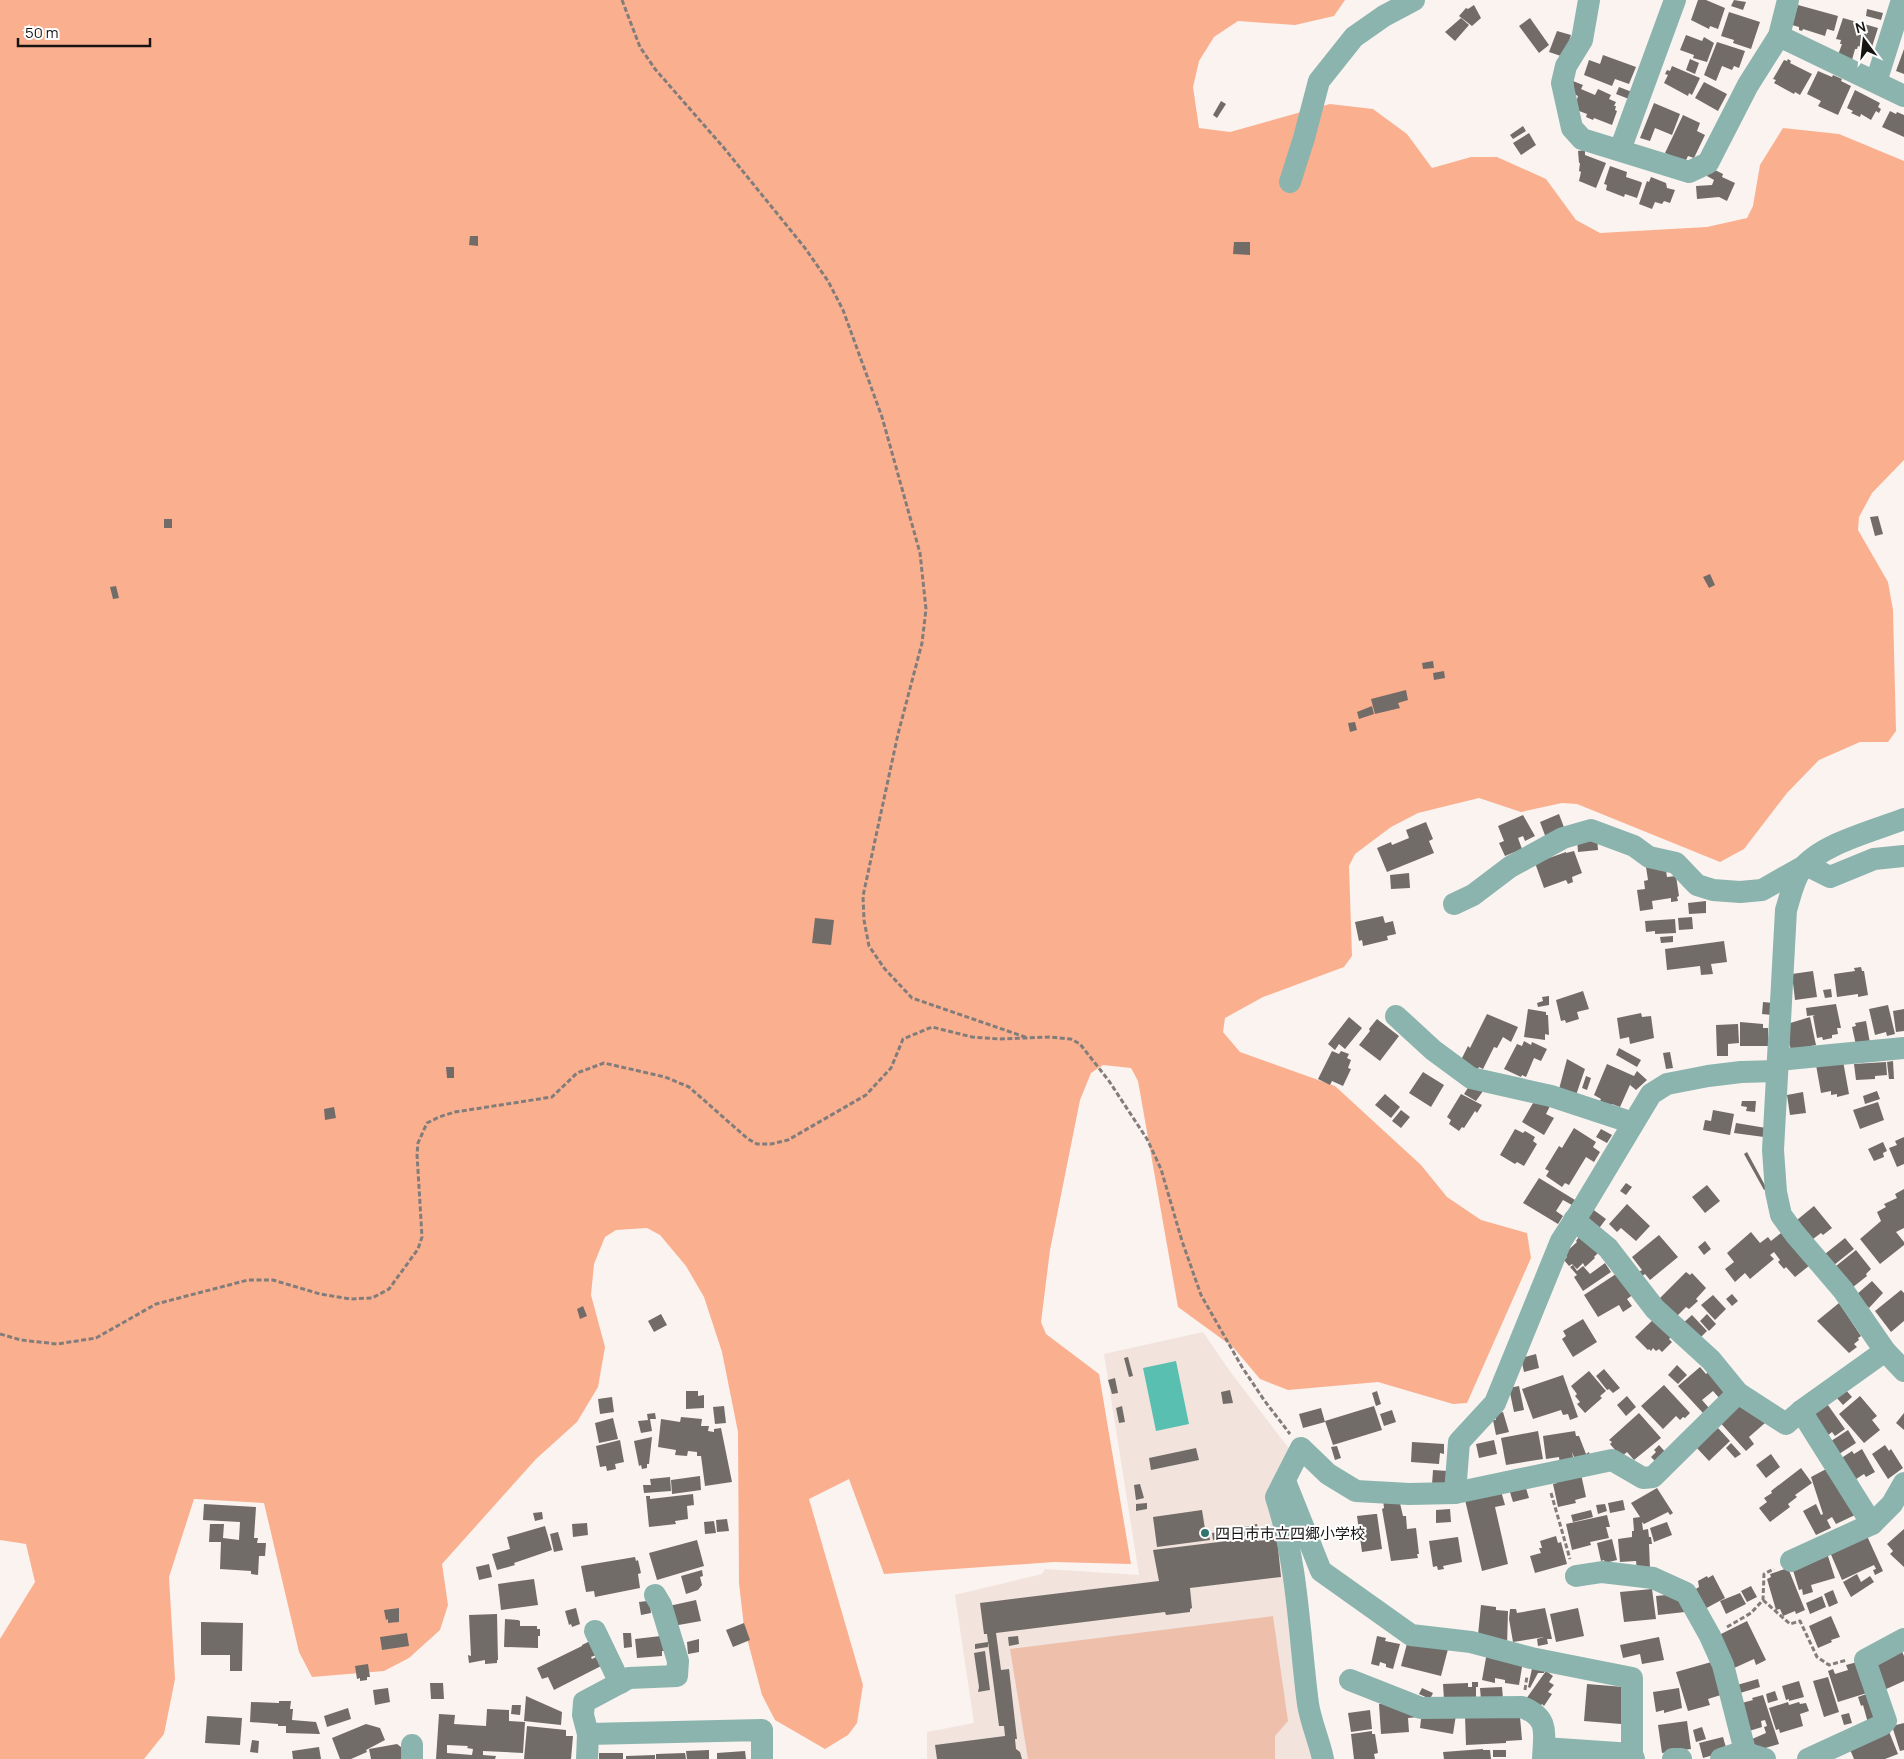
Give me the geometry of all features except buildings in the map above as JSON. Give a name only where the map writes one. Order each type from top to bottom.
[{"type":"street","points":[[1290,182],[1319,81],[1354,36],[1384,16],[1414,0]]},
{"type":"street","points":[[1589,0],[1582,40],[1566,66],[1562,83],[1572,128],[1582,139],[1689,172],[1708,163],[1748,85],[1779,36],[1788,0]]},
{"type":"street","points":[[1620,150],[1675,0]]},
{"type":"street","points":[[1876,82],[1902,0]]},
{"type":"street","points":[[1779,36],[1904,96]]},
{"type":"street","points":[[1904,819],[1834,846],[1814,856],[1800,871],[1786,910],[1773,1150],[1776,1192],[1781,1214],[1795,1234],[1843,1290],[1885,1351],[1904,1371]]},
{"type":"street","points":[[1454,904],[1474,894],[1510,867],[1563,838],[1591,830],[1634,846],[1649,857],[1676,863],[1697,885],[1712,890],[1740,892],[1762,890],[1806,865]]},
{"type":"street","points":[[1806,865],[1830,877],[1874,859],[1904,856]]},
{"type":"street","points":[[1396,1016],[1434,1050],[1471,1078],[1551,1096],[1633,1123]]},
{"type":"street","points":[[1455,1493],[1458,1442],[1494,1404],[1561,1241],[1651,1094],[1667,1084],[1778,1065],[1904,1048]]},
{"type":"street","points":[[1574,1220],[1608,1248],[1655,1310],[1711,1360],[1738,1393],[1786,1424],[1801,1411],[1885,1351]]},
{"type":"street","points":[[1323,1759],[1308,1705],[1293,1565],[1274,1495],[1301,1448],[1328,1474],[1356,1491],[1408,1494],[1455,1493],[1612,1460],[1643,1478],[1653,1477],[1738,1393]]},
{"type":"street","points":[[1801,1411],[1872,1524]]},
{"type":"street","points":[[1791,1561],[1872,1524],[1892,1504],[1904,1483]]},
{"type":"street","points":[[1274,1495],[1321,1571],[1411,1635],[1471,1642],[1530,1658],[1632,1678],[1633,1756],[1544,1753],[1545,1729],[1542,1719],[1535,1712],[1522,1707],[1421,1708],[1350,1680]]},
{"type":"street","points":[[1576,1576],[1602,1572],[1653,1578],[1686,1593],[1710,1636],[1723,1666],[1755,1755],[1722,1759]]},
{"type":"street","points":[[586,1759],[588,1734],[582,1715],[584,1702],[629,1678],[678,1676],[678,1661],[661,1605],[654,1595]]},
{"type":"street","points":[[595,1631],[620,1683]]},
{"type":"street","points":[[1808,1759],[1882,1725],[1886,1721],[1865,1660],[1904,1638]]},
{"type":"street","points":[[588,1734],[762,1730],[762,1759]]},
{"type":"street","points":[[1673,1759],[1681,1759]]},
{"type":"path","points":[[622,0],[640,47],[655,69],[724,148],[793,232],[828,281],[842,310],[882,417],[920,553],[926,609],[922,643],[898,734],[863,896],[864,920],[869,946],[884,968],[912,998],[1031,1039]]},
{"type":"path","points":[[0,1334],[21,1340],[57,1344],[96,1338],[156,1304],[248,1280],[273,1280],[320,1294],[350,1299],[372,1298],[389,1289],[418,1250],[422,1237],[417,1154],[418,1143],[427,1123],[455,1112],[552,1097],[576,1074],[604,1063],[655,1075],[689,1087],[748,1139],[757,1144],[771,1144],[788,1140],[866,1095],[891,1068],[903,1039],[916,1033],[932,1027],[972,1037],[999,1039],[1050,1037],[1071,1039],[1080,1044],[1109,1081],[1148,1139],[1161,1169],[1182,1241],[1201,1295],[1242,1367],[1264,1400],[1301,1448]]},
{"type":"path","points":[[1546,1475],[1576,1576]]},
{"type":"path","points":[[1710,1636],[1751,1613],[1763,1600],[1764,1574],[1791,1561]]},
{"type":"path","points":[[1763,1600],[1790,1624],[1800,1622],[1817,1656],[1829,1665],[1862,1656],[1865,1660]]},
{"type":"path","points":[[1522,1707],[1530,1658]]},
{"type":"shaded area","points":[[0,0],[1345,0],[1334,16],[1295,25],[1238,21],[1214,37],[1199,61],[1193,87],[1199,128],[1230,132],[1330,104],[1373,109],[1407,134],[1432,168],[1471,157],[1497,157],[1546,179],[1576,220],[1600,233],[1707,227],[1747,218],[1753,206],[1760,165],[1783,128],[1839,134],[1904,161],[1904,460],[1872,493],[1859,517],[1858,530],[1888,582],[1893,610],[1896,731],[1888,742],[1860,742],[1819,760],[1787,793],[1744,849],[1720,862],[1577,804],[1562,803],[1521,812],[1479,798],[1418,813],[1391,827],[1355,854],[1349,866],[1352,956],[1344,967],[1263,997],[1225,1018],[1223,1032],[1240,1052],[1335,1086],[1421,1165],[1447,1197],[1481,1220],[1527,1233],[1531,1258],[1467,1403],[1453,1404],[1378,1382],[1288,1390],[1260,1379],[1233,1347],[1178,1307],[1138,1081],[1131,1068],[1103,1065],[1091,1073],[1080,1100],[1050,1250],[1041,1322],[1046,1334],[1099,1374],[1131,1564],[1054,1562],[884,1574],[849,1479],[809,1499],[863,1685],[857,1723],[848,1735],[825,1749],[775,1720],[762,1695],[744,1627],[739,1583],[738,1432],[722,1352],[704,1297],[686,1266],[660,1235],[647,1228],[616,1230],[605,1237],[594,1264],[591,1295],[605,1347],[598,1387],[577,1422],[536,1459],[442,1564],[448,1605],[440,1630],[409,1658],[384,1671],[312,1677],[299,1652],[264,1503],[194,1499],[169,1577],[175,1679],[164,1734],[144,1759],[0,1759],[0,1639],[35,1582],[26,1544],[0,1540]]},
{"type":"shaded area","name":"四日市市立四郷小学校","points":[[1203,1332],[1229,1370],[1290,1450],[1313,1759],[927,1759],[927,1732],[974,1723],[955,1595],[1042,1574],[1045,1569],[1139,1575],[1104,1354]]},
{"type":"shaded area","points":[[1273,1616],[1288,1721],[1275,1736],[1275,1759],[1028,1759],[1010,1649]]},
{"type":"water","points":[[1176,1361],[1189,1424],[1156,1431],[1143,1368]]},
{"type":"place","name":"四日市市立四郷小学校","points":[[1205,1533]]}]
